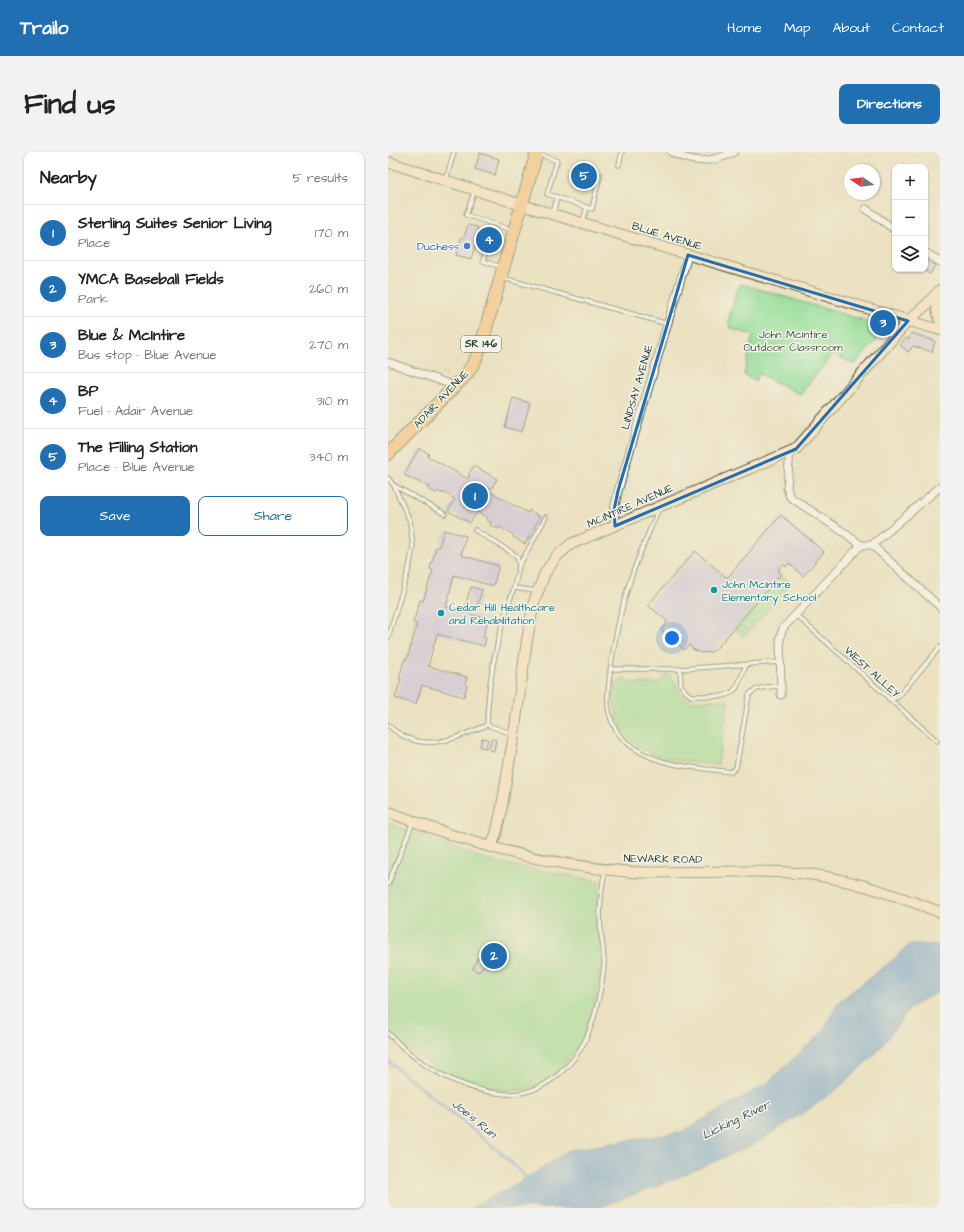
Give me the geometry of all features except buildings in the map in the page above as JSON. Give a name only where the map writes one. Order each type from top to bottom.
[{"type":"main road","name":"ADAIR AVENUE","points":[[388,453],[466,375],[477,356],[515,231],[536,152]]},
{"type":"street","points":[[671,152],[704,161],[734,152]]},
{"type":"street","name":"BLUE AVENUE","points":[[388,162],[522,205],[940,330]]},
{"type":"street","points":[[866,209],[892,228]]},
{"type":"street","points":[[928,254],[940,262]]},
{"type":"street","name":"LINDSAY AVENUE","points":[[615,526],[614,510],[688,255]]},
{"type":"street","points":[[940,290],[937,310],[940,321]]},
{"type":"street","name":"MCINTIRE AVENUE","points":[[491,847],[496,834],[501,812],[527,640],[537,591],[545,573],[557,556],[571,544],[796,449],[908,321],[940,290]]},
{"type":"street","points":[[388,362],[455,386]]},
{"type":"street","points":[[790,451],[787,483],[790,497],[861,545],[872,545],[940,487]]},
{"type":"street","points":[[781,695],[780,638],[783,628],[861,545]]},
{"type":"street","points":[[872,545],[940,607]]},
{"type":"street","name":"NEWARK ROAD","points":[[388,812],[491,847],[525,856],[632,872],[768,872],[818,876],[850,882],[940,912]]},
{"type":"lane","points":[[446,180],[454,152]]},
{"type":"lane","points":[[536,152],[557,161],[547,194],[592,209],[600,175]]},
{"type":"lane","points":[[619,165],[622,152]]},
{"type":"lane","points":[[475,189],[466,215],[515,231]]},
{"type":"lane","points":[[552,214],[557,197]]},
{"type":"lane","points":[[582,223],[587,207]]},
{"type":"lane","points":[[486,250],[483,261],[502,272],[668,324]]},
{"type":"lane","points":[[388,478],[394,486],[410,521],[413,547],[409,568],[388,638]]},
{"type":"lane","points":[[394,486],[445,514]]},
{"type":"lane","points":[[661,505],[630,583],[620,615],[610,670],[608,707],[611,720],[622,738],[641,752],[667,763],[730,772],[736,768],[749,695],[752,691],[758,688],[781,686]]},
{"type":"lane","points":[[487,725],[491,676],[504,617],[514,588],[519,566],[546,517]]},
{"type":"lane","points":[[475,530],[517,556],[519,566]]},
{"type":"lane","points":[[514,588],[537,591]]},
{"type":"lane","name":"WEST ALLEY","points":[[796,615],[937,741]]},
{"type":"lane","points":[[889,699],[898,698],[940,647]]},
{"type":"lane","points":[[610,670],[680,669],[780,662]]},
{"type":"lane","points":[[680,669],[681,685],[691,696],[724,696],[731,693],[737,687],[746,665]]},
{"type":"lane","points":[[388,725],[406,738],[426,742],[456,738],[487,725],[514,734]]},
{"type":"lane","points":[[388,884],[414,821]]},
{"type":"lane","points":[[388,1033],[430,1068],[467,1086],[499,1093],[521,1094],[543,1087],[568,1067],[580,1051],[591,1029],[602,982],[604,964],[600,908],[605,869]]},
{"type":"highlighted area","points":[[688,255],[908,321],[796,449],[615,526],[614,510],[618,491]]},
{"type":"green space","name":"John McIntire Outdoor Classroom","points":[[741,284],[873,323],[878,338],[855,364],[833,354],[800,394],[758,373],[755,381],[744,375],[753,335],[732,329],[728,322],[736,293]]},
{"type":"green space","points":[[781,574],[791,583],[744,637],[734,628]]},
{"type":"green space","points":[[669,674],[675,681],[680,692],[693,701],[728,700],[718,765],[665,758],[652,754],[632,741],[624,732],[616,711],[614,685],[625,678],[634,684],[659,683],[666,675]]},
{"type":"green space","points":[[388,823],[490,861],[599,881],[598,918],[601,964],[594,1009],[588,1028],[579,1047],[556,1074],[534,1088],[511,1091],[479,1087],[443,1073],[388,1037]]},
{"type":"water","name":"Licking River","points":[[910,944],[940,945],[940,992],[911,1007],[879,1050],[841,1086],[805,1112],[751,1146],[665,1183],[597,1208],[471,1208],[516,1184],[569,1150],[681,1132],[766,1084],[823,1031],[838,1002],[894,959]]},
{"type":"waterway","name":"Joe's Run","points":[[388,1061],[500,1152],[529,1180]]},
{"type":"place","name":"The Filling Station","points":[[584,176]]},
{"type":"place","name":"BP","points":[[489,240]]},
{"type":"place","name":"Duchess","points":[[467,246]]},
{"type":"place","name":"Blue & McIntire","points":[[883,323]]},
{"type":"place","name":"Sterling Suites Senior Living","points":[[475,496]]},
{"type":"place","name":"John McIntire Elementary School","points":[[714,590]]},
{"type":"place","name":"Cedar Hill Healthcare and Rehabilitation","points":[[441,613]]},
{"type":"place","name":"YMCA Baseball Fields","points":[[494,956]]}]
